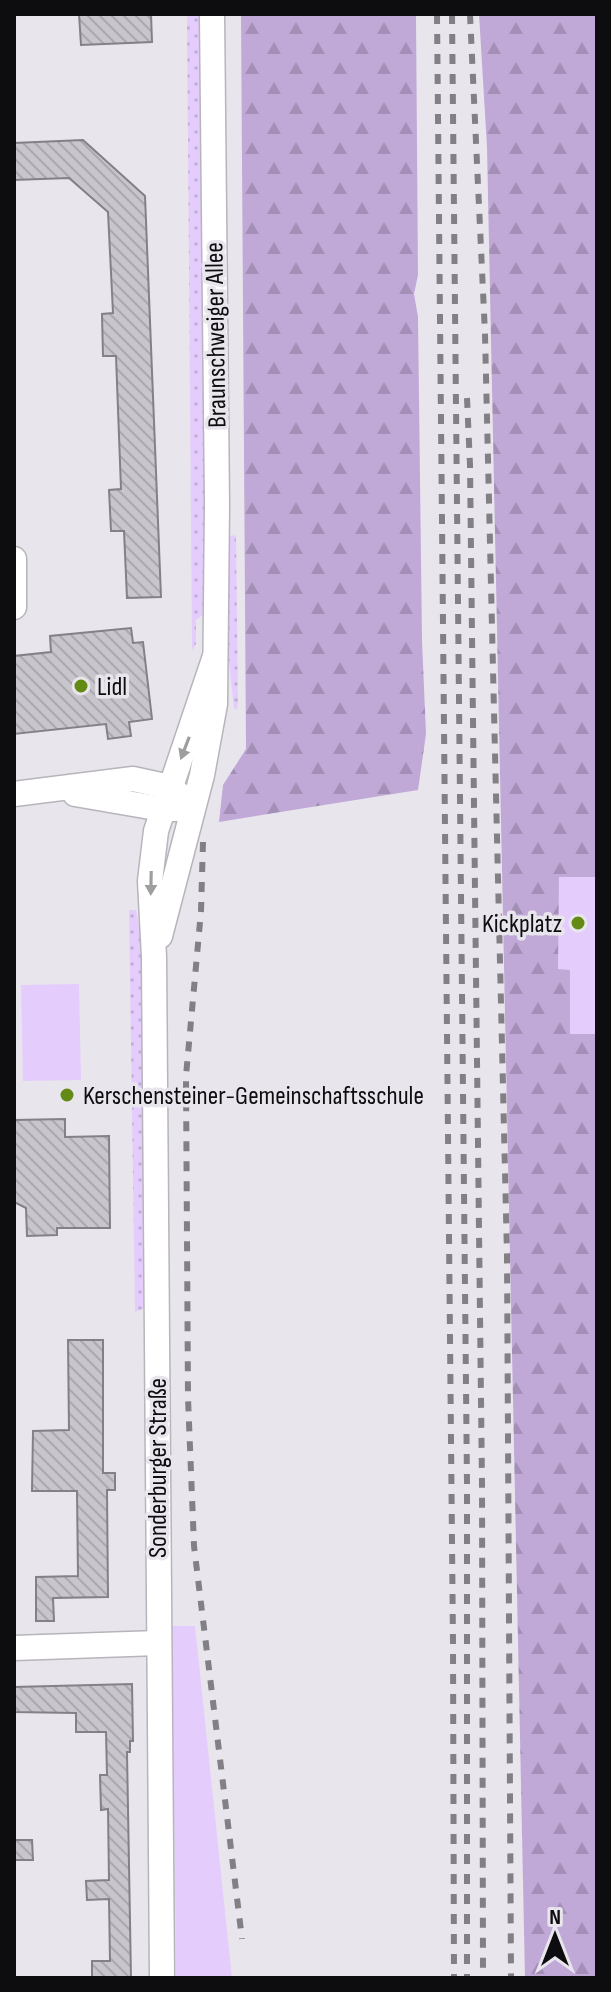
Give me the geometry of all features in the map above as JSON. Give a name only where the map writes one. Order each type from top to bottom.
[{"type":"street","name":"Braunschweiger Allee","points":[[194,809],[210,744],[215,704],[217,504],[212,14]]},
{"type":"street","points":[[14,559],[14,607]]},
{"type":"street","name":"Braunschweiger Allee","points":[[166,798],[190,738],[215,656]]},
{"type":"street","points":[[14,794],[53,791],[166,798],[194,809]]},
{"type":"street","name":"Sonderburger Straße","points":[[162,1978],[154,957],[150,881],[156,831],[166,798]]},
{"type":"street","name":"Sonderburger Straße","points":[[154,957],[194,809]]},
{"type":"street","points":[[14,1648],[158,1643]]},
{"type":"shaded area","points":[[187,14],[200,14],[206,613],[196,620],[196,644],[192,650]]},
{"type":"shaded area","points":[[236,535],[237,710],[234,708],[228,654],[227,537]]},
{"type":"shaded area","name":"Kickplatz","points":[[559,877],[597,877],[597,1034],[570,1034],[570,970],[558,969]]},
{"type":"shaded area","points":[[129,910],[136,910],[144,957],[145,1308],[135,1312]]},
{"type":"shaded area","points":[[79,984],[81,1080],[23,1081],[21,985]]},
{"type":"shaded area","points":[[172,1626],[195,1626],[232,1978],[176,1978]]},
{"type":"green space","points":[[241,14],[416,14],[418,275],[414,294],[418,317],[426,734],[418,790],[219,822],[223,785],[246,749]]},
{"type":"green space","points":[[479,14],[597,14],[597,1978],[525,1978],[487,147]]},
{"type":"building","points":[[79,14],[151,14],[152,42],[81,45]]},
{"type":"building","points":[[83,140],[145,196],[161,597],[127,598],[124,531],[111,531],[109,490],[121,489],[116,356],[103,356],[102,314],[113,313],[108,212],[69,178],[14,180],[14,143]]},
{"type":"building","name":"Lidl","points":[[131,628],[133,643],[143,642],[152,719],[129,722],[131,736],[108,739],[106,724],[14,734],[14,656],[51,652],[50,636]]},
{"type":"building","points":[[65,1119],[65,1137],[109,1136],[110,1228],[57,1228],[57,1235],[27,1236],[26,1208],[14,1202],[14,1120]]},
{"type":"building","points":[[68,1340],[103,1340],[103,1473],[115,1473],[115,1490],[107,1490],[108,1597],[53,1598],[54,1621],[36,1621],[36,1577],[78,1576],[77,1491],[32,1491],[33,1431],[69,1430]]},
{"type":"building","points":[[132,1684],[133,1741],[130,1741],[130,1752],[127,1752],[131,1978],[92,1978],[92,1961],[110,1961],[109,1899],[87,1900],[86,1881],[109,1880],[108,1809],[101,1810],[100,1775],[107,1775],[106,1732],[76,1732],[76,1713],[14,1712],[14,1687]]},
{"type":"building","points":[[14,1840],[32,1840],[33,1860],[14,1860]]},
{"type":"railway","points":[[437,14],[454,1978]]},
{"type":"railway","points":[[452,14],[467,1484],[467,1978]]},
{"type":"railway","points":[[470,14],[485,334],[507,1255],[511,1978]]},
{"type":"railway","points":[[467,398],[482,1484],[483,1978]]},
{"type":"railway","points":[[203,842],[201,911],[186,1076],[188,1398],[194,1546],[242,1939]]},
{"type":"place","name":"Lidl","points":[[81,686]]},
{"type":"place","name":"Kickplatz","points":[[578,923]]},
{"type":"place","name":"Kerschensteiner-Gemeinschaftsschule","points":[[67,1095]]}]
